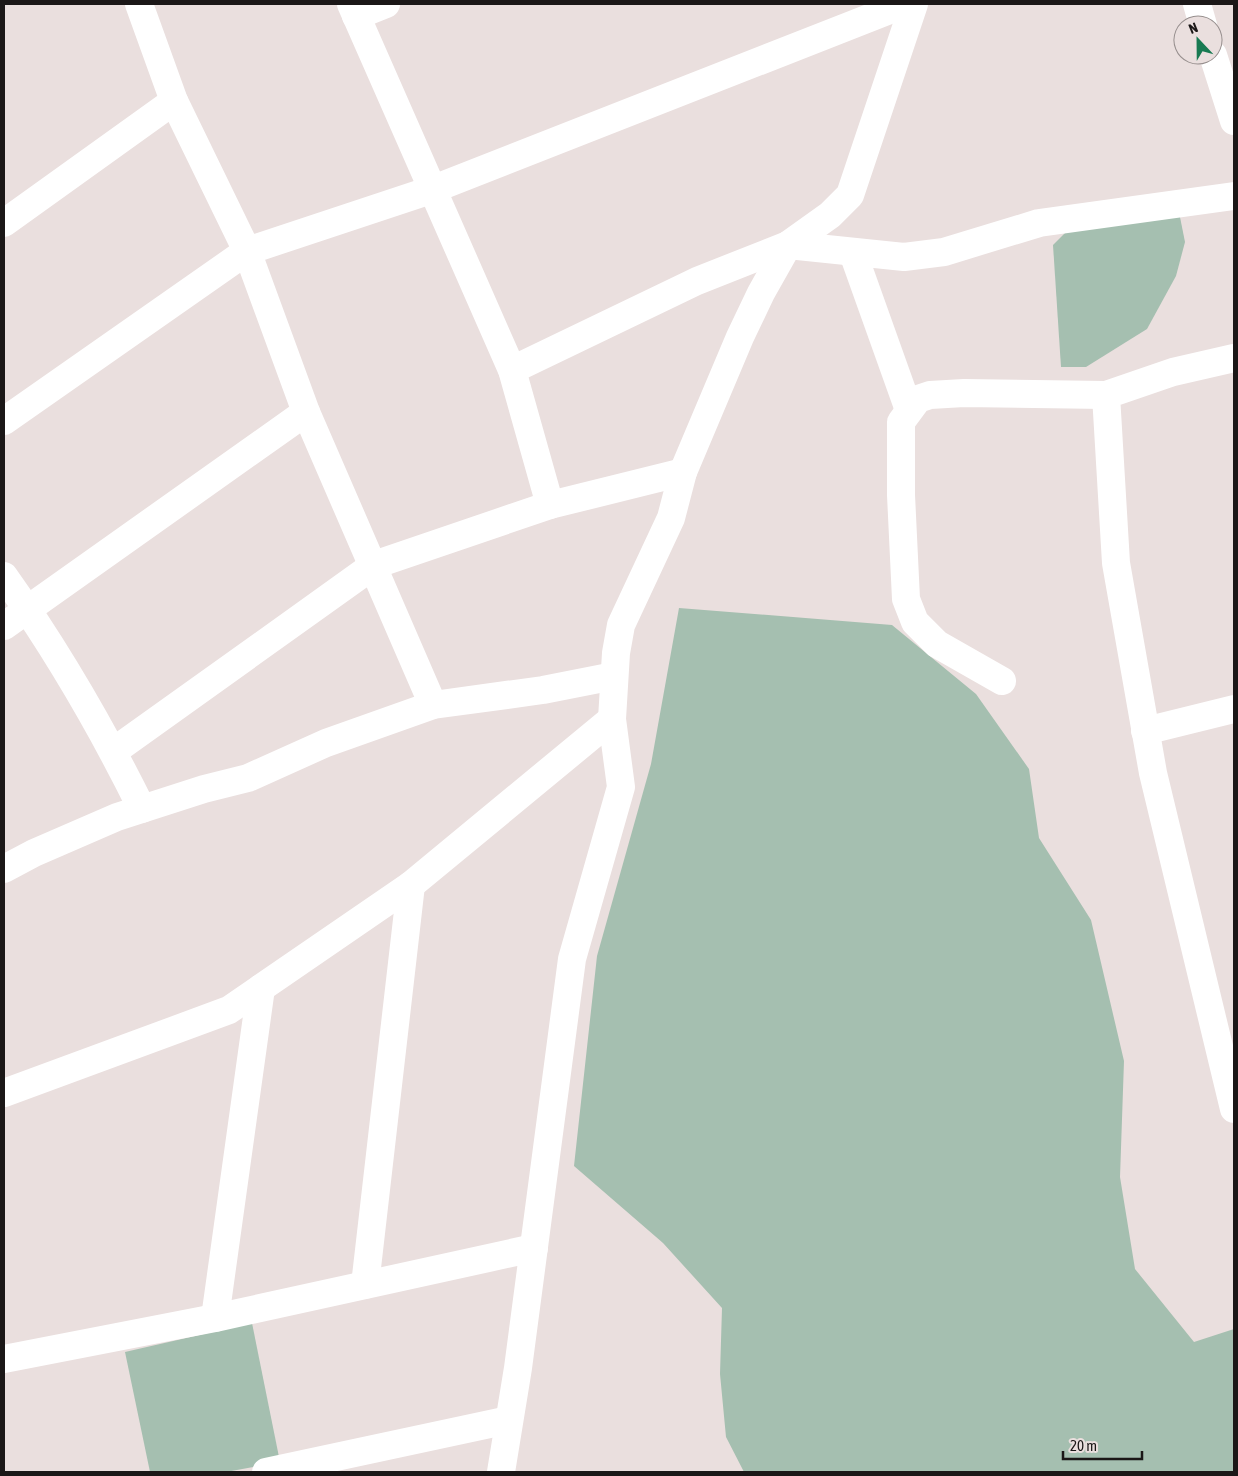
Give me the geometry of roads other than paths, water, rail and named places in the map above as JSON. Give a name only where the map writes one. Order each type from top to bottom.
[{"type":"street","points":[[139,4],[174,101],[248,251],[306,412],[374,564],[433,705]]},
{"type":"street","points":[[386,4],[354,10],[512,370],[550,505]]},
{"type":"street","points":[[4,421],[248,251],[432,190],[905,4]]},
{"type":"street","points":[[512,370],[697,281],[788,245],[830,215],[850,195],[914,4]]},
{"type":"street","points":[[1216,65],[1234,121]]},
{"type":"street","points":[[4,223],[174,101]]},
{"type":"street","points":[[788,245],[904,257],[944,252],[1039,223],[1234,196]]},
{"type":"street","points":[[501,1472],[534,1248],[572,959],[621,787],[612,719],[614,676],[621,625],[671,518],[683,472],[740,337],[788,245]]},
{"type":"street","points":[[852,253],[909,410]]},
{"type":"street","points":[[1002,682],[937,644],[916,622],[906,599],[901,495],[902,422],[909,410],[918,399],[930,395],[964,393],[1106,395],[1172,372],[1234,358]]},
{"type":"street","points":[[1106,395],[1116,563],[1145,731],[1153,773],[1234,1109]]},
{"type":"street","points":[[4,626],[26,608],[306,412]]},
{"type":"street","points":[[114,751],[374,564],[550,505],[683,472]]},
{"type":"street","points":[[4,576],[26,608],[114,751],[142,809]]},
{"type":"street","points":[[4,869],[76,834],[142,809],[204,789],[248,778],[326,743],[433,705],[542,690],[614,676]]},
{"type":"street","points":[[1145,731],[1234,710]]},
{"type":"street","points":[[4,1093],[230,1010],[411,885],[612,719]]},
{"type":"street","points":[[365,1285],[411,885]]},
{"type":"street","points":[[215,1318],[261,988]]},
{"type":"street","points":[[4,1359],[215,1318],[534,1248]]},
{"type":"street","points":[[266,1472],[509,1420]]}]
